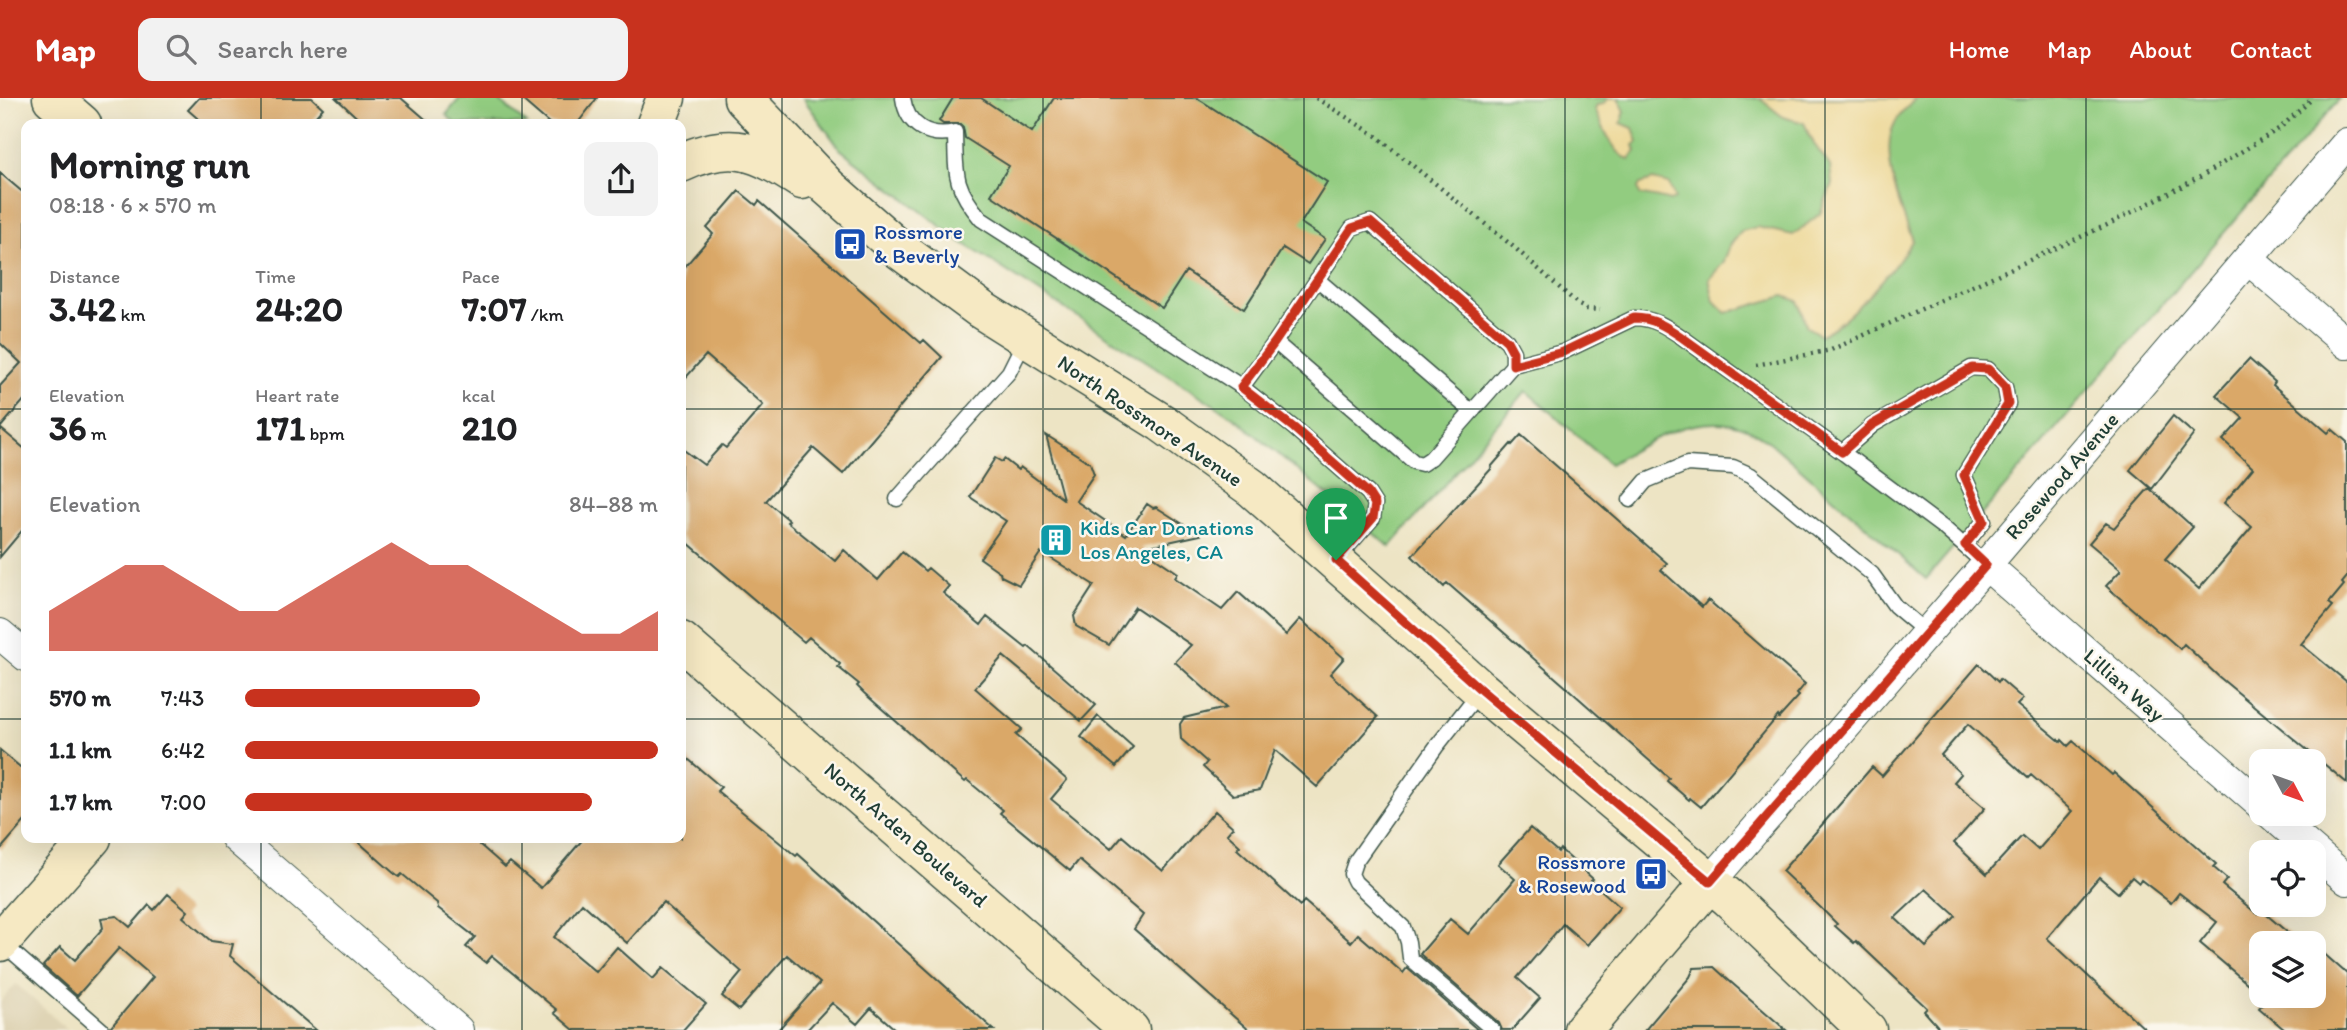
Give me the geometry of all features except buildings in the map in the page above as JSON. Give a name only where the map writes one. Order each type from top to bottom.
[{"type":"main road","points":[[52,98],[76,119]]},
{"type":"main road","points":[[658,119],[666,98]]},
{"type":"main road","name":"North Rossmore Avenue","points":[[743,98],[802,162],[862,218],[939,281],[1208,454],[1262,497],[1481,690],[1710,882],[1775,940],[1867,1030]]},
{"type":"main road","points":[[686,161],[702,153],[729,149],[756,154],[781,166],[862,218]]},
{"type":"main road","name":"North Arden Boulevard","points":[[686,645],[1130,1030]]},
{"type":"main road","points":[[0,941],[88,843]]},
{"type":"main road","name":"Rosewood Avenue","points":[[1583,1030],[1710,882]]},
{"type":"street","name":"Rosewood Avenue","points":[[1710,882],[1926,632],[1975,555],[2248,259],[2347,144]]},
{"type":"street","points":[[2248,259],[2347,344]]},
{"type":"street","name":"Lillian Way","points":[[1975,555],[2249,795]]},
{"type":"street","points":[[0,634],[21,652]]},
{"type":"street","points":[[2286,826],[2347,880]]},
{"type":"street","points":[[242,843],[458,1030]]},
{"type":"lane","points":[[903,98],[906,112],[912,122],[921,129],[944,135],[955,132],[956,173],[963,198],[981,219],[1241,387],[1294,428],[1368,493],[1375,504],[1373,518],[1336,560]]},
{"type":"lane","points":[[1241,387],[1275,342],[1352,228],[1370,222],[1507,341],[1513,352],[1513,365]]},
{"type":"lane","points":[[1317,279],[1471,411]]},
{"type":"lane","points":[[1275,342],[1414,462],[1422,464],[1513,365],[1563,352],[1634,318],[1647,318],[1663,324],[1842,452],[1975,555],[1984,521],[1964,475],[2008,404],[2005,387],[1988,369],[1972,368],[1872,425],[1842,452]]},
{"type":"lane","points":[[897,499],[1009,372],[1026,339]]},
{"type":"lane","points":[[1630,500],[1646,481],[1687,464],[1733,467],[1751,475],[1872,574],[1895,606],[1926,632]]},
{"type":"lane","points":[[1481,690],[1436,747],[1355,862],[1351,874],[1355,882],[1403,927],[1410,958],[1493,1030]]},
{"type":"lane","points":[[0,941],[102,1030]]},
{"type":"path","points":[[1315,98],[1375,135],[1515,248],[1579,305],[1598,311],[1610,306]]},
{"type":"path","points":[[1748,362],[1758,365],[1831,350],[2107,225],[2200,177],[2269,135],[2301,111],[2313,98]]},
{"type":"shaded area","points":[[16,984],[68,1030],[0,1030],[0,1002]]},
{"type":"green space","points":[[460,98],[496,98],[521,119],[450,119],[446,115]]},
{"type":"green space","points":[[803,98],[2340,98],[1926,579],[1771,443],[1750,430],[1729,424],[1693,425],[1658,437],[1610,464],[1526,391],[1390,547],[1236,419],[960,241],[840,149]]},
{"type":"sand","points":[[1609,98],[1618,98],[1625,111],[1621,123],[1633,128],[1638,142],[1634,145],[1636,151],[1629,160],[1613,145],[1595,110],[1597,105],[1603,104]]},
{"type":"sand","points":[[1759,98],[1916,98],[1895,123],[1889,149],[1894,181],[1913,240],[1871,293],[1846,318],[1821,335],[1807,327],[1798,301],[1784,296],[1726,313],[1714,301],[1709,279],[1724,262],[1730,245],[1742,231],[1757,227],[1793,235],[1820,214],[1832,184],[1830,166],[1814,144],[1804,123],[1783,117]]},
{"type":"sand","points":[[1653,180],[1669,184],[1675,199],[1670,201],[1640,195],[1640,184]]},
{"type":"place","name":"Rossmore & Beverly","points":[[850,244]]},
{"type":"place","name":"Kids Car Donations Los Angeles, CA","points":[[1056,540]]},
{"type":"place","name":"Rossmore & Rosewood","points":[[1651,874]]},
{"type":"route","points":[[1370,222],[1507,341],[1513,352],[1513,365],[1563,352],[1634,318],[1647,318],[1663,324],[1842,452],[1872,425],[1972,368],[1988,369],[2005,387],[2008,404],[1964,475],[1984,521],[1965,545],[1986,565],[1710,882],[1481,690],[1336,560],[1373,518],[1375,504],[1368,493],[1294,428],[1241,387],[1275,342],[1352,228],[1370,222]]}]
